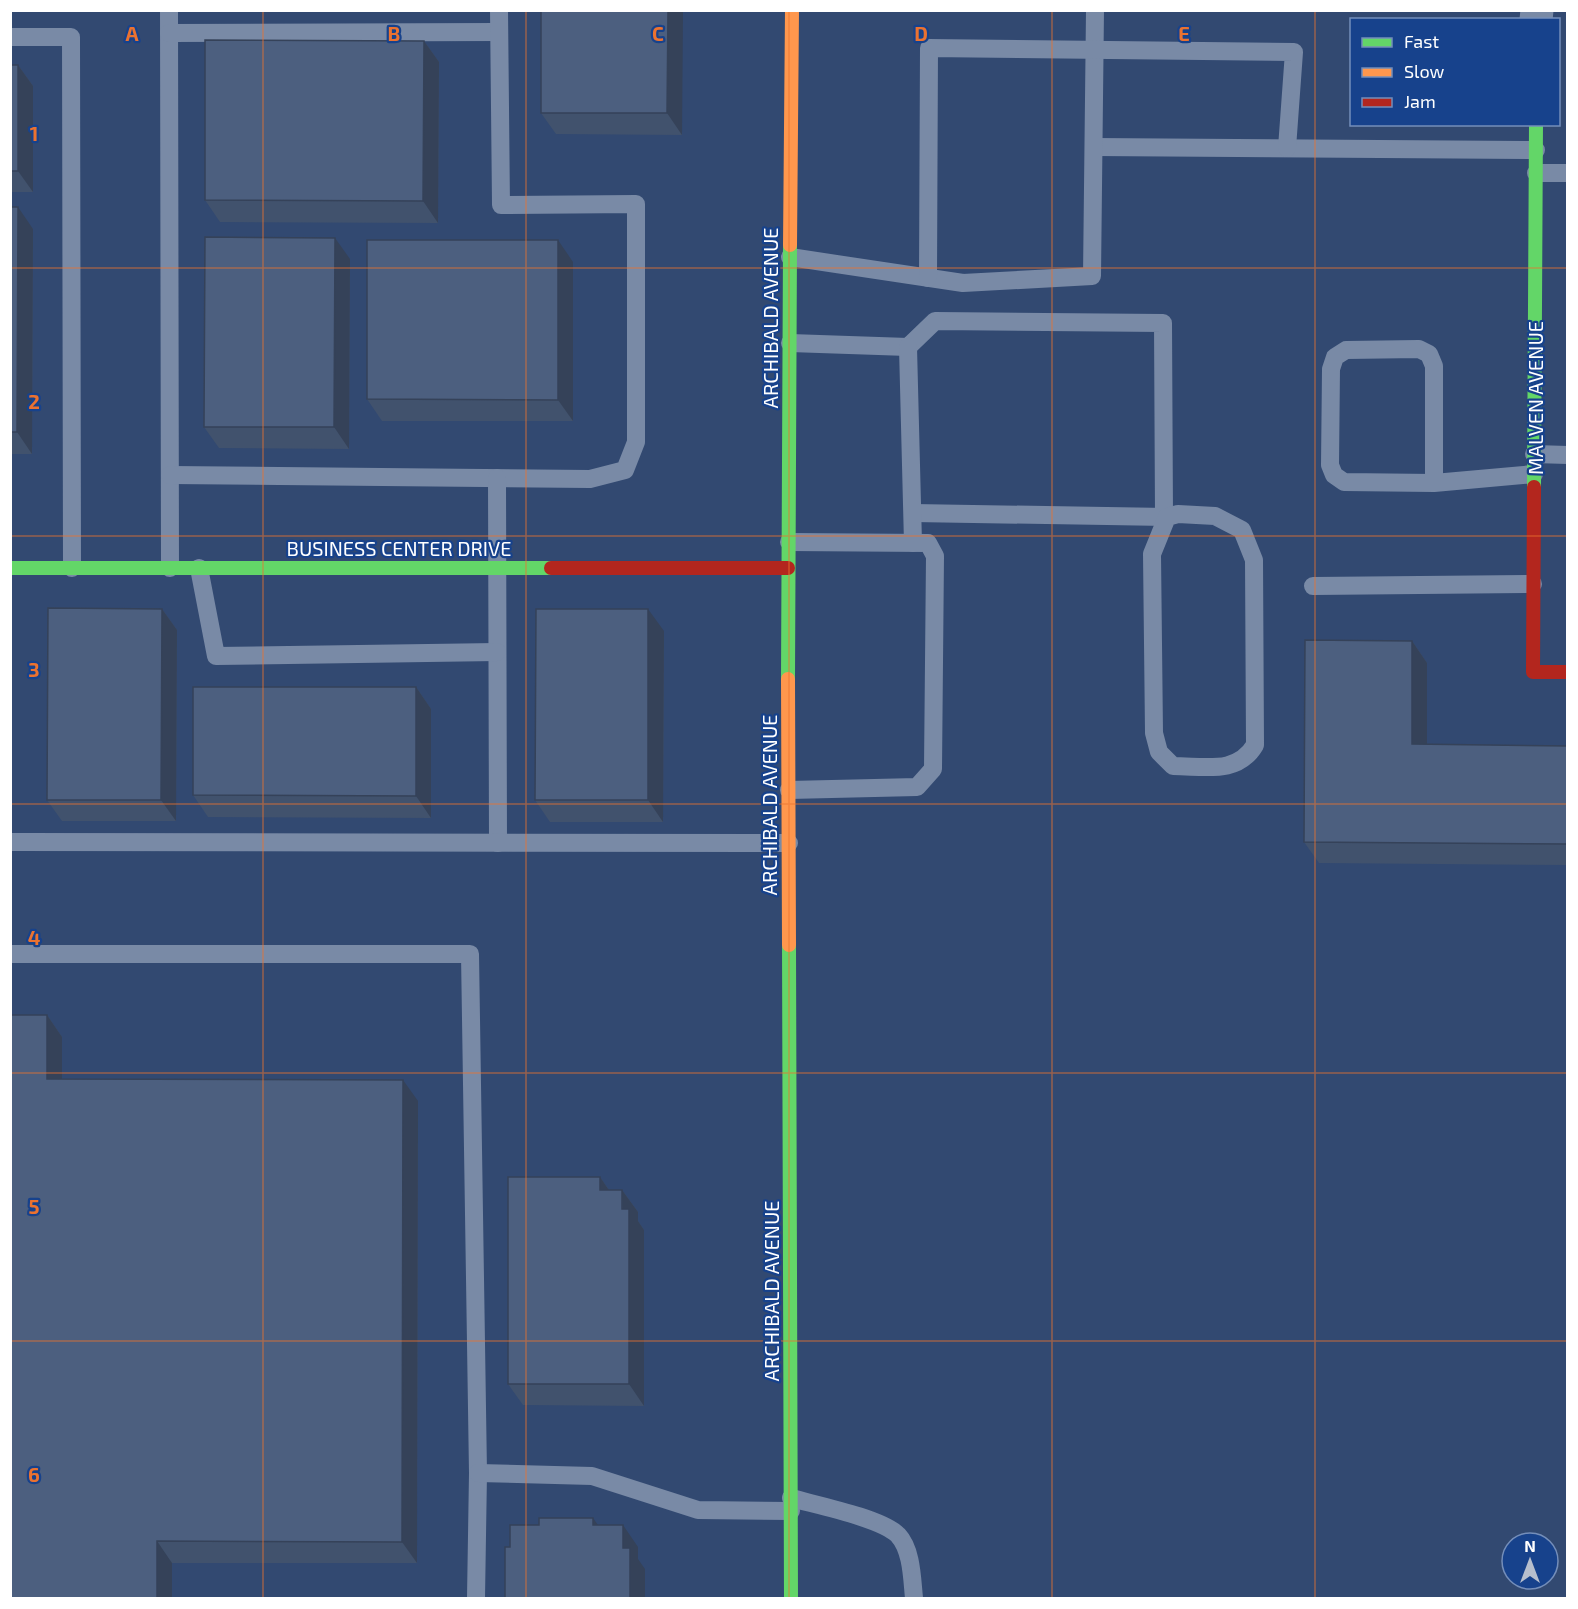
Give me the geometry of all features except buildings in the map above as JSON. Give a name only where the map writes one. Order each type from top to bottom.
[{"type":"main road","name":"ARCHIBALD AVENUE","points":[[792,10],[788,568],[792,1599]]},
{"type":"main road","name":"MALVEN AVENUE","points":[[1536,126],[1533,672],[1568,672]]},
{"type":"main road","name":"BUSINESS CENTER DRIVE","points":[[10,568],[788,568]]},
{"type":"lane","points":[[170,10],[170,568]]},
{"type":"lane","points":[[170,475],[590,480],[625,470],[636,442],[636,204],[501,205],[499,10]]},
{"type":"lane","points":[[790,257],[963,284],[1092,276],[1095,10]]},
{"type":"lane","points":[[170,33],[499,32]]},
{"type":"lane","points":[[10,37],[71,37],[72,568]]},
{"type":"lane","points":[[928,278],[929,48],[1294,52],[1287,148]]},
{"type":"lane","points":[[1094,147],[1536,150]]},
{"type":"lane","points":[[1536,173],[1568,173]]},
{"type":"lane","points":[[914,543],[908,347],[934,321],[1162,323],[1164,514],[1167,517]]},
{"type":"lane","points":[[790,343],[908,347]]},
{"type":"lane","points":[[1434,483],[1434,366],[1429,354],[1419,349],[1346,350],[1335,357],[1330,369],[1330,465],[1334,475],[1344,482],[1434,483],[1534,474]]},
{"type":"lane","points":[[1534,454],[1568,455]]},
{"type":"lane","points":[[497,478],[498,843]]},
{"type":"lane","points":[[913,513],[1167,517],[1178,514],[1215,516],[1242,530],[1254,560],[1255,745],[1247,758],[1232,766],[1173,766],[1159,752],[1154,733],[1152,554],[1167,517]]},
{"type":"lane","points":[[789,542],[928,543],[935,556],[933,769],[917,788],[789,790]]},
{"type":"lane","points":[[199,568],[216,656],[497,652]]},
{"type":"lane","points":[[1313,586],[1533,585]]},
{"type":"lane","points":[[10,842],[789,843]]},
{"type":"lane","points":[[10,954],[470,954],[478,1473],[476,1599]]},
{"type":"lane","points":[[478,1473],[592,1476],[698,1510],[791,1504],[872,1521],[897,1535],[906,1549],[915,1599]]},
{"type":"traffic: fast","points":[[1534,487],[1536,126]]},
{"type":"traffic: fast","points":[[788,679],[790,245]]},
{"type":"traffic: fast","points":[[10,568],[551,568]]},
{"type":"traffic: fast","points":[[789,945],[791,1598]]},
{"type":"traffic: slow","points":[[790,245],[792,10]]},
{"type":"traffic: slow","points":[[788,679],[789,945]]},
{"type":"traffic: jam","points":[[1534,487],[1533,672],[1568,672]]},
{"type":"traffic: jam","points":[[551,568],[788,568]]}]
